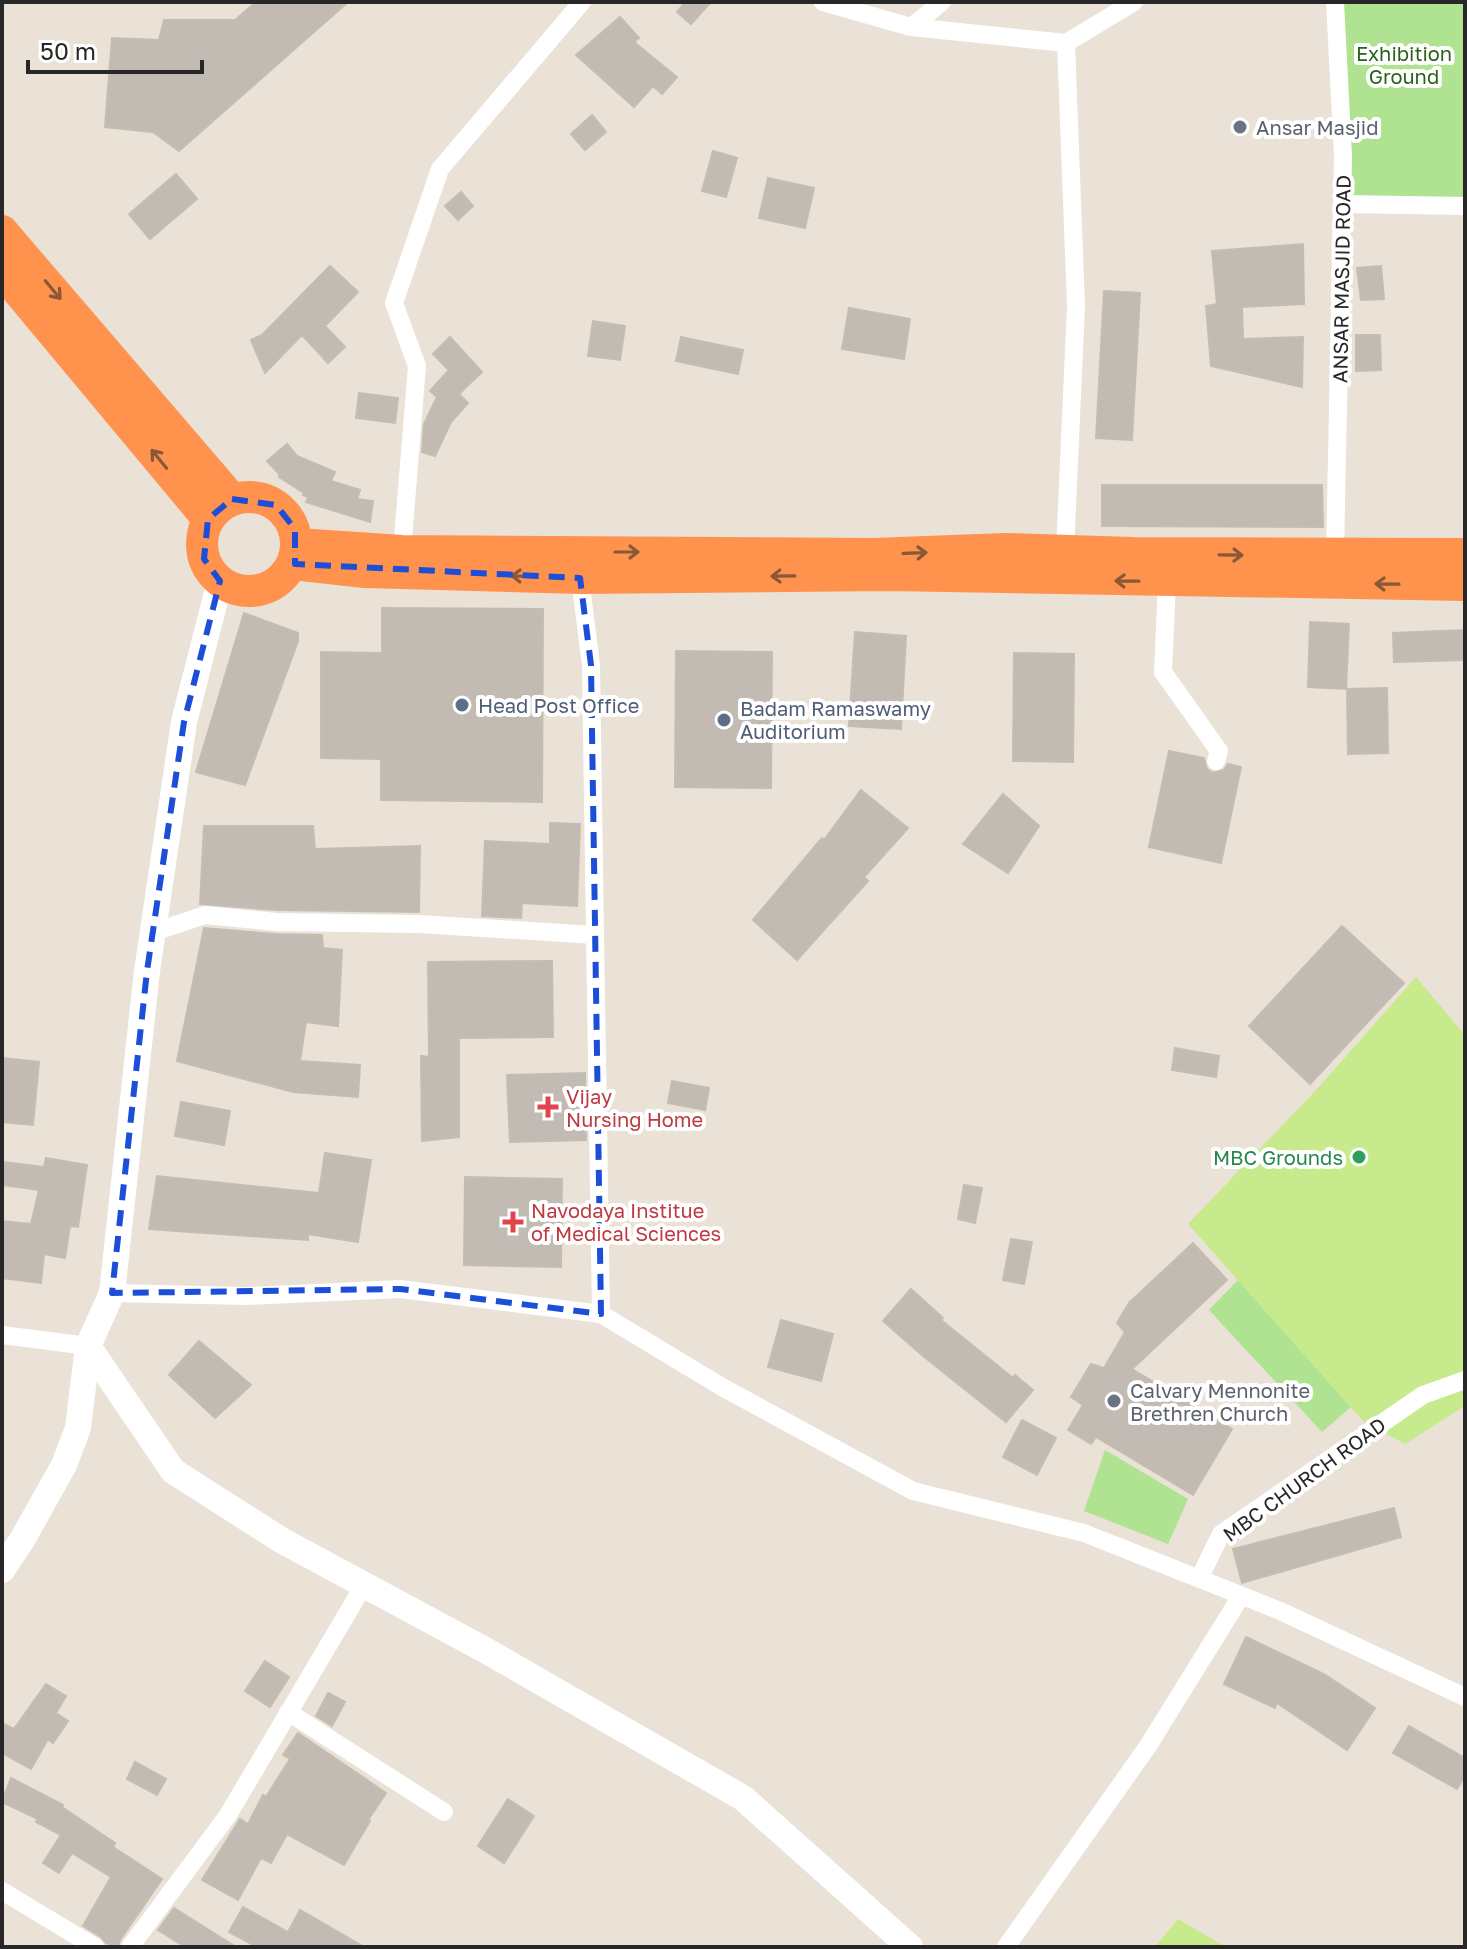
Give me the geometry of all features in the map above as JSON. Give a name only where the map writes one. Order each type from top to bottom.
[{"type":"highway","points":[[2,231],[220,509]]},
{"type":"highway","points":[[2,272],[220,509]]},
{"type":"highway","points":[[247,496],[262,498],[276,505],[287,516],[295,529],[295,554],[285,576],[261,590],[233,588],[220,581],[204,559],[203,532],[220,509],[247,496]]},
{"type":"highway","points":[[295,554],[402,551],[873,554],[1006,549],[1335,556],[1465,554]]},
{"type":"highway","points":[[295,554],[380,573],[580,578],[889,575],[1465,585]]},
{"type":"street","points":[[402,551],[417,366],[394,303],[440,169],[582,2]]},
{"type":"street","points":[[823,2],[911,27],[1066,43],[1134,2]]},
{"type":"street","points":[[911,27],[942,2]]},
{"type":"street","name":"ANSAR MASJID ROAD","points":[[1335,2],[1343,156],[1335,556]]},
{"type":"street","points":[[1065,551],[1076,306],[1066,43]]},
{"type":"street","points":[[1343,204],[1465,206]]},
{"type":"street","points":[[580,578],[591,665],[601,1314]]},
{"type":"street","points":[[2,1570],[64,1465],[78,1428],[88,1346],[112,1293],[154,932],[184,722],[220,581]]},
{"type":"street","points":[[1167,581],[1163,672],[1219,751],[1216,761]]},
{"type":"street","points":[[154,932],[205,915],[276,922],[419,924],[595,935]]},
{"type":"street","points":[[112,1293],[248,1296],[400,1289],[601,1314],[722,1387],[913,1491],[1084,1533],[1278,1610],[1465,1697]]},
{"type":"street","points":[[2,1335],[88,1346],[173,1471],[281,1540],[485,1650],[743,1798],[910,1947]]},
{"type":"street","name":"MBC CHURCH ROAD","points":[[1200,1577],[1221,1534],[1423,1395],[1465,1380]]},
{"type":"street","points":[[130,1947],[228,1815],[364,1585]]},
{"type":"street","points":[[1006,1947],[1148,1746],[1241,1596]]},
{"type":"street","points":[[288,1712],[444,1812]]},
{"type":"street","points":[[2,1891],[95,1947]]},
{"type":"highlighted area","points":[[232,499],[276,505],[295,529],[295,564],[580,578],[591,665],[601,1314],[400,1289],[112,1293],[147,971],[184,722],[220,581],[204,559],[208,519]]},
{"type":"green space","name":"Exhibition Ground","points":[[1340,2],[1465,2],[1465,207],[1350,197]]},
{"type":"green space","name":"MBC Grounds","points":[[1416,977],[1465,1035],[1465,1406],[1405,1444],[1363,1421],[1188,1224],[1317,1089]]},
{"type":"green space","points":[[1238,1280],[1351,1407],[1322,1432],[1209,1310]]},
{"type":"green space","points":[[1105,1450],[1188,1499],[1168,1544],[1084,1511]]},
{"type":"green space","points":[[1178,1919],[1226,1947],[1155,1947]]},
{"type":"building","points":[[256,2],[348,2],[179,151],[153,132],[105,127],[112,38],[159,40],[164,20],[235,20]]},
{"type":"building","points":[[685,2],[711,2],[691,24],[677,12]]},
{"type":"building","points":[[620,17],[639,38],[634,42],[677,77],[662,94],[653,86],[634,107],[576,55]]},
{"type":"building","points":[[592,115],[606,132],[585,150],[571,134]]},
{"type":"building","points":[[713,151],[737,158],[726,197],[702,191]]},
{"type":"building","points":[[176,174],[197,199],[150,239],[129,214]]},
{"type":"building","points":[[768,178],[814,188],[805,228],[759,218]]},
{"type":"building","points":[[461,192],[473,206],[458,220],[445,206]]},
{"type":"building","points":[[1303,244],[1304,304],[1242,307],[1243,339],[1303,337],[1302,387],[1211,366],[1206,306],[1217,304],[1212,251]]},
{"type":"building","points":[[330,266],[358,292],[325,326],[345,347],[328,363],[302,335],[265,373],[251,340],[262,335]]},
{"type":"building","points":[[1381,266],[1384,299],[1361,300],[1357,268]]},
{"type":"building","points":[[1104,291],[1140,293],[1132,440],[1096,438]]},
{"type":"building","points":[[849,308],[910,319],[904,359],[842,349]]},
{"type":"building","points":[[593,321],[625,326],[620,360],[588,356]]},
{"type":"building","points":[[1356,335],[1380,335],[1381,370],[1356,371]]},
{"type":"building","points":[[450,337],[482,372],[459,394],[468,403],[451,422],[435,456],[422,452],[424,424],[437,397],[430,391],[449,370],[433,354]]},
{"type":"building","points":[[681,337],[743,350],[738,374],[676,361]]},
{"type":"building","points":[[359,393],[398,398],[395,423],[356,418]]},
{"type":"building","points":[[287,444],[297,456],[335,472],[331,481],[360,490],[357,499],[373,501],[370,522],[306,502],[308,497],[304,493],[279,477],[267,461]]},
{"type":"building","points":[[1102,485],[1322,485],[1323,527],[1102,526]]},
{"type":"building","name":"Head Post Office","points":[[382,608],[543,609],[542,802],[381,800],[381,759],[321,758],[321,652],[382,653]]},
{"type":"building","points":[[244,613],[298,633],[298,641],[245,785],[196,772]]},
{"type":"building","points":[[1310,622],[1349,624],[1346,689],[1308,687]]},
{"type":"building","points":[[1465,630],[1465,660],[1394,662],[1393,633]]},
{"type":"building","points":[[855,632],[906,636],[901,729],[849,726]]},
{"type":"building","name":"Badam Ramaswamy Auditorium","points":[[676,651],[772,652],[771,788],[675,787]]},
{"type":"building","points":[[1014,653],[1074,654],[1073,762],[1013,761]]},
{"type":"building","points":[[1387,688],[1388,753],[1348,754],[1347,689]]},
{"type":"building","points":[[1169,751],[1204,758],[1207,769],[1213,773],[1224,770],[1228,764],[1241,767],[1221,863],[1149,847]]},
{"type":"building","points":[[861,790],[908,828],[864,877],[868,881],[797,960],[753,920],[822,838],[824,840]]},
{"type":"building","points":[[1003,794],[1039,826],[1008,873],[963,844]]},
{"type":"building","points":[[550,823],[580,824],[577,906],[522,903],[521,918],[482,916],[485,841],[550,844]]},
{"type":"building","points":[[204,826],[313,826],[315,849],[420,846],[419,912],[277,910],[200,904]]},
{"type":"building","points":[[1342,926],[1404,983],[1310,1084],[1249,1026]]},
{"type":"building","points":[[204,928],[322,935],[323,948],[342,950],[338,1026],[306,1022],[300,1061],[360,1065],[358,1097],[293,1092],[177,1061]]},
{"type":"building","points":[[552,961],[553,1037],[459,1038],[459,1137],[422,1141],[421,1056],[429,1057],[428,962]]},
{"type":"building","points":[[1175,1048],[1219,1056],[1216,1077],[1172,1070]]},
{"type":"building","points":[[2,1058],[39,1062],[33,1125],[2,1122]]},
{"type":"building","name":"Vijay Nursing Home","points":[[585,1073],[586,1140],[510,1142],[507,1075]]},
{"type":"building","points":[[672,1081],[709,1088],[705,1110],[668,1103]]},
{"type":"building","points":[[181,1102],[230,1111],[224,1145],[175,1136]]},
{"type":"building","points":[[325,1153],[371,1160],[358,1242],[308,1234],[308,1240],[149,1229],[157,1176],[319,1193]]},
{"type":"building","points":[[46,1158],[87,1165],[78,1227],[70,1226],[65,1258],[44,1254],[41,1283],[2,1278],[2,1221],[31,1224],[39,1190],[2,1185],[2,1162],[44,1167]]},
{"type":"building","name":"Navodaya Institue of Medical Sciences","points":[[465,1177],[562,1179],[561,1267],[464,1265]]},
{"type":"building","points":[[964,1185],[982,1188],[975,1223],[958,1219]]},
{"type":"building","points":[[1011,1239],[1032,1242],[1024,1284],[1003,1280]]},
{"type":"building","points":[[1193,1243],[1227,1280],[1132,1369],[1232,1429],[1193,1495],[1096,1437],[1091,1444],[1068,1430],[1083,1405],[1071,1397],[1091,1364],[1104,1368],[1125,1332],[1117,1323],[1129,1303]]},
{"type":"building","points":[[911,1289],[943,1318],[941,1320],[1013,1378],[1015,1375],[1033,1390],[1006,1422],[883,1321]]},
{"type":"building","points":[[781,1320],[833,1334],[821,1381],[768,1367]]},
{"type":"building","points":[[199,1341],[251,1385],[215,1418],[169,1375]]},
{"type":"building","points":[[1022,1420],[1056,1438],[1037,1475],[1003,1457]]},
{"type":"building","points":[[1394,1508],[1401,1537],[1242,1583],[1233,1549]]},
{"type":"building","points":[[1246,1637],[1324,1674],[1375,1708],[1347,1750],[1277,1703],[1275,1708],[1224,1684]]},
{"type":"building","points":[[265,1661],[289,1677],[270,1707],[245,1691]]},
{"type":"building","points":[[46,1684],[66,1696],[56,1713],[68,1721],[53,1743],[48,1739],[31,1769],[2,1753],[2,1723],[14,1729]]},
{"type":"building","points":[[328,1693],[345,1702],[332,1726],[316,1716]]},
{"type":"building","points":[[1409,1726],[1465,1758],[1465,1776],[1457,1789],[1393,1753]]},
{"type":"building","points":[[298,1733],[386,1793],[344,1865],[287,1834],[271,1863],[261,1858],[238,1900],[202,1880],[240,1819],[248,1824],[263,1795],[266,1797],[290,1759],[283,1755]]},
{"type":"building","points":[[135,1762],[166,1779],[157,1795],[127,1779]]},
{"type":"building","points":[[11,1778],[63,1805],[115,1843],[113,1847],[162,1879],[118,1947],[106,1943],[83,1926],[111,1877],[72,1853],[59,1873],[43,1863],[61,1835],[36,1822],[38,1819],[2,1802]]},
{"type":"building","points":[[508,1799],[534,1816],[504,1863],[478,1846]]},
{"type":"building","points":[[243,1907],[288,1932],[300,1910],[364,1947],[257,1947],[229,1932]]},
{"type":"building","points":[[174,1908],[236,1947],[185,1947],[158,1930]]},
{"type":"place","name":"Ansar Masjid","points":[[1240,127]]},
{"type":"place","name":"Head Post Office","points":[[462,705]]},
{"type":"place","name":"Badam Ramaswamy Auditorium","points":[[724,720]]},
{"type":"place","name":"Vijay Nursing Home","points":[[548,1107]]},
{"type":"place","name":"MBC Grounds","points":[[1359,1157]]},
{"type":"place","name":"Navodaya Institue of Medical Sciences","points":[[513,1222]]},
{"type":"place","name":"Calvary Mennonite Brethren Church","points":[[1114,1401]]}]
